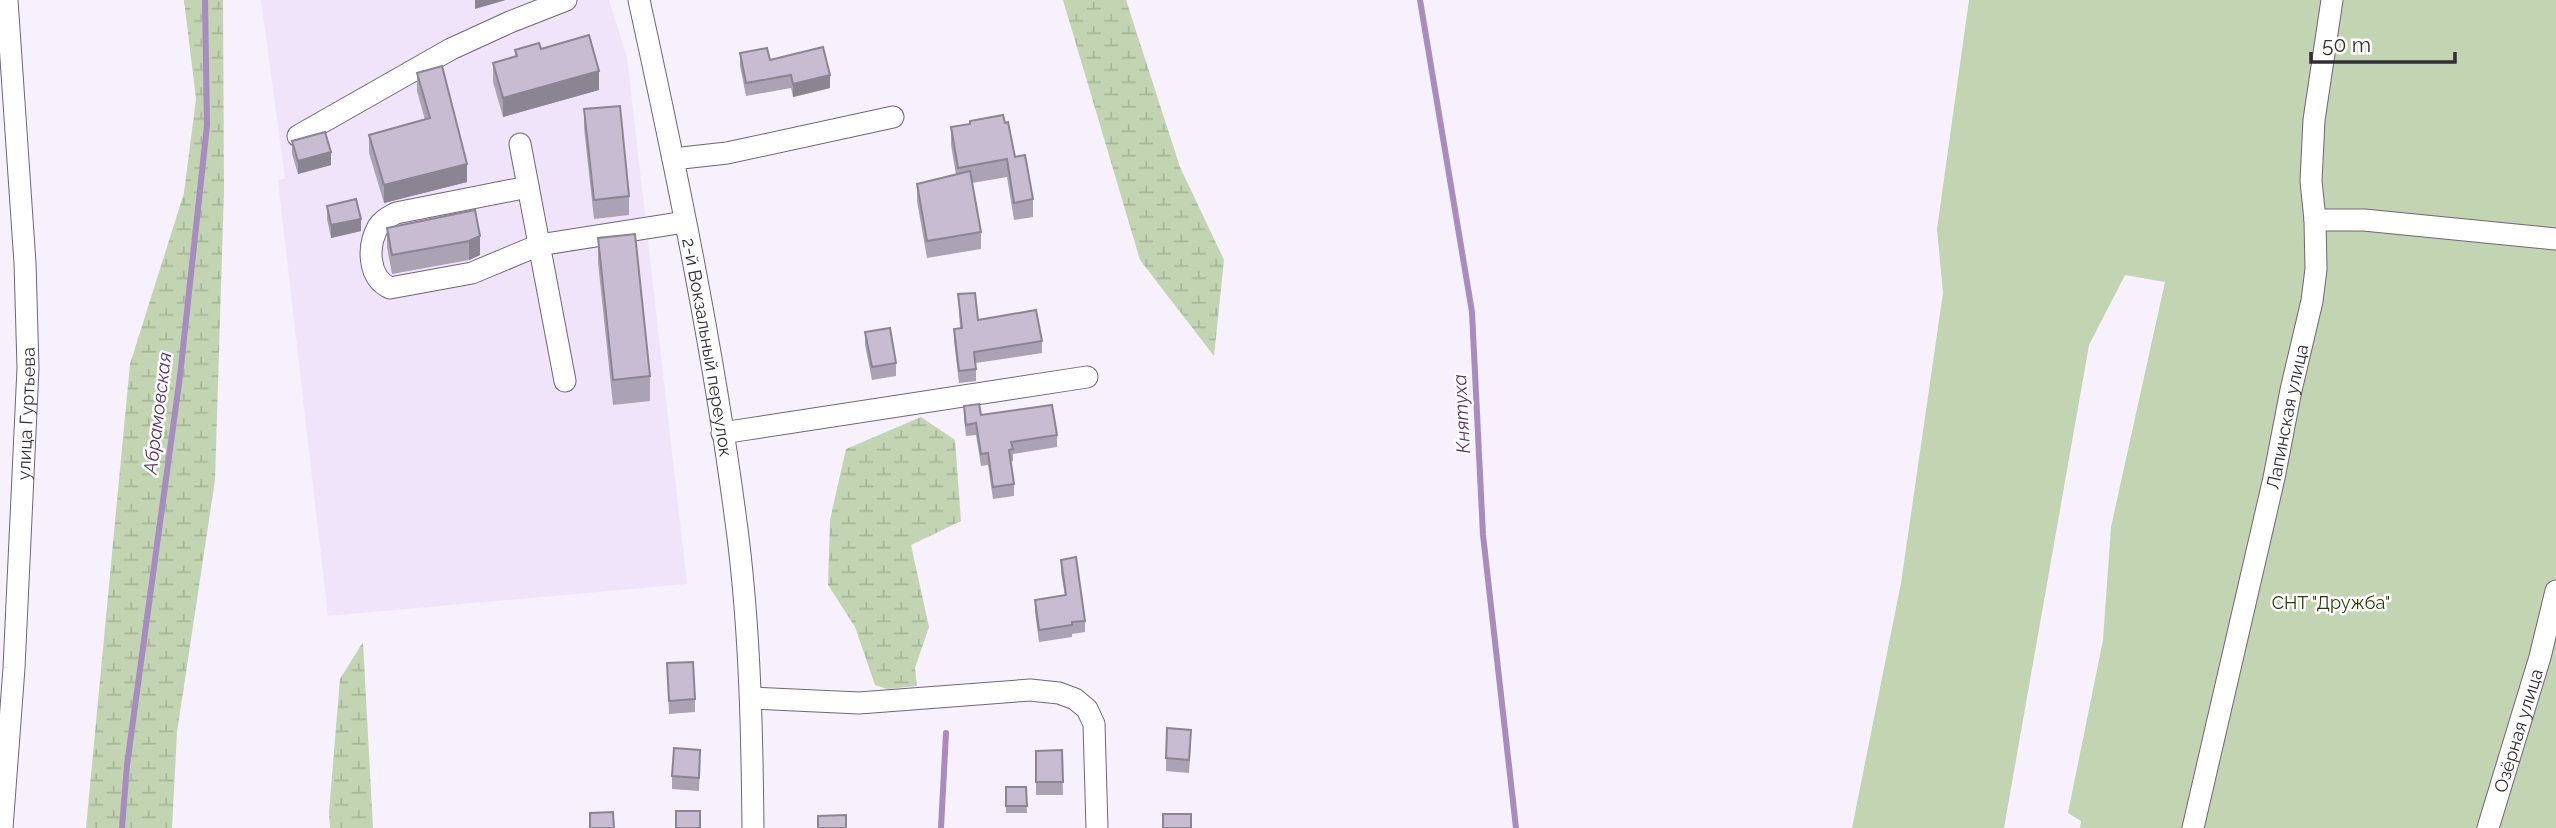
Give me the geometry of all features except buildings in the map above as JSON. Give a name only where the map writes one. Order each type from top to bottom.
[{"type":"street","name":"улица Гуртьева","points":[[2,828],[15,668],[28,368],[25,263],[7,0]]},
{"type":"street","points":[[298,136],[451,49],[566,0]]},
{"type":"street","name":"2-й Вокзальный переулок","points":[[639,0],[685,222],[738,538],[752,698],[753,828]]},
{"type":"street","name":"Лапинская улица","points":[[2193,828],[2272,492],[2291,390],[2312,301],[2316,269],[2311,181],[2314,120],[2332,0]]},
{"type":"street","points":[[673,159],[727,153],[893,117]]},
{"type":"street","points":[[520,144],[565,381]]},
{"type":"street","points":[[528,187],[396,213],[385,219],[378,226],[373,241],[371,255],[374,274],[381,284],[390,288],[490,268],[539,245],[685,222]]},
{"type":"street","points":[[2315,220],[2364,220],[2556,239]]},
{"type":"street","points":[[722,433],[1087,377]]},
{"type":"street","name":"Озёрная улица","points":[[2488,828],[2540,657],[2556,591]]},
{"type":"street","points":[[752,698],[859,703],[1030,690],[1059,693],[1075,699],[1087,709],[1094,724],[1097,828]]},
{"type":"shaded area","points":[[261,0],[609,0],[627,57],[687,584],[328,616],[278,181],[285,178]]},
{"type":"green space","points":[[184,0],[223,0],[224,190],[215,480],[177,732],[172,828],[86,828],[130,364],[184,193],[196,99]]},
{"type":"green space","points":[[1063,0],[1126,0],[1180,167],[1224,260],[1214,356],[1140,260]]},
{"type":"green space","name":"СНТ \"Дружба\"","points":[[1969,0],[2556,0],[2556,828],[2080,828],[2081,821],[2068,813],[2103,640],[2111,527],[2165,282],[2125,275],[2089,345],[2004,828],[1852,828],[1901,583],[1943,293],[1937,229]]},
{"type":"green space","points":[[921,417],[955,440],[961,521],[911,545],[929,627],[915,668],[917,686],[887,689],[875,685],[855,627],[828,585],[830,520],[846,449]]},
{"type":"green space","points":[[363,642],[373,828],[330,828],[340,679]]},
{"type":"waterway","name":"Абрамовская","points":[[122,828],[127,765],[180,376],[207,125],[205,0]]},
{"type":"waterway","name":"Княтуха","points":[[1420,0],[1472,312],[1483,535],[1516,828]]},
{"type":"waterway","points":[[941,828],[946,733]]}]
